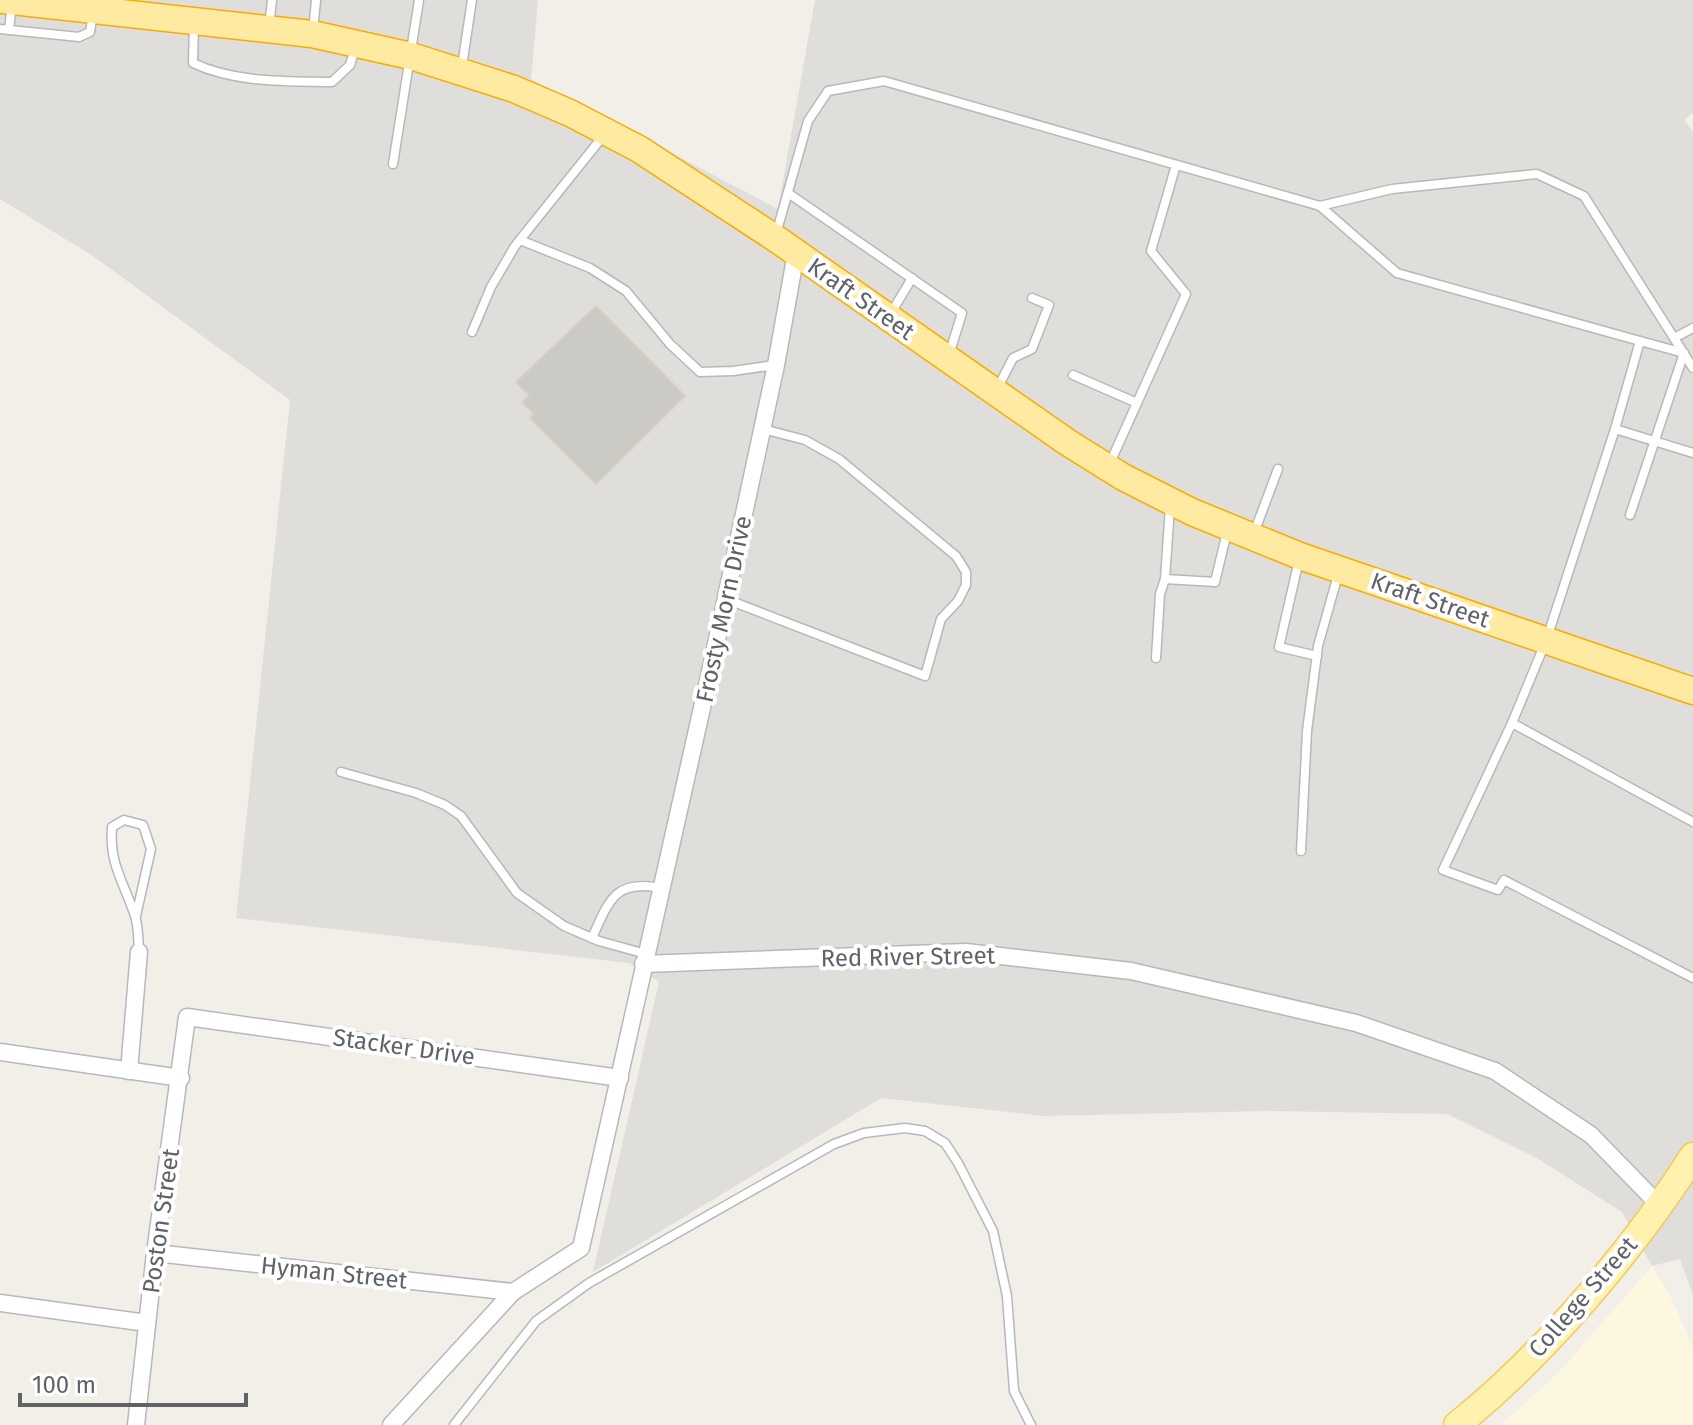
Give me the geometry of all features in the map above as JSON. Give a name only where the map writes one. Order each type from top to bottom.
[{"type":"highway","name":"Kraft Street","points":[[3,0],[93,9],[122,6],[194,20],[312,34],[462,71],[570,113],[607,131],[706,192],[995,393],[1108,468],[1170,501],[1300,556],[1693,691]]},
{"type":"main road","name":"College Street","points":[[1457,1425],[1524,1365],[1589,1293],[1661,1207],[1693,1156]]},
{"type":"street","name":"Frosty Morn Drive","points":[[644,959],[776,365],[785,246]]},
{"type":"street","points":[[129,1071],[139,952]]},
{"type":"street","name":"Red River Street","points":[[644,959],[966,952],[1131,971],[1341,1019],[1495,1071],[1591,1135],[1661,1207]]},
{"type":"street","points":[[391,1425],[513,1292],[581,1248],[644,959]]},
{"type":"street","name":"Stacker Drive","points":[[187,1017],[620,1078]]},
{"type":"street","name":"Poston Street","points":[[136,1425],[155,1253],[187,1017]]},
{"type":"street","points":[[0,1052],[181,1078]]},
{"type":"street","name":"Hyman Street","points":[[155,1253],[513,1292]]},
{"type":"street","points":[[0,1303],[147,1323]]},
{"type":"lane","points":[[269,28],[272,0]]},
{"type":"lane","points":[[312,34],[316,0]]},
{"type":"lane","points":[[393,164],[419,0]]},
{"type":"lane","points":[[462,71],[472,0]]},
{"type":"lane","points":[[25,1],[5,30],[79,37],[90,32],[93,9]]},
{"type":"lane","points":[[194,20],[193,63],[215,73],[287,81],[332,82],[350,65],[356,43]]},
{"type":"lane","points":[[785,246],[788,193],[808,121],[828,91],[884,81],[1320,206],[1397,273],[1684,353]]},
{"type":"lane","points":[[472,332],[491,287],[520,240],[607,131]]},
{"type":"lane","points":[[1108,468],[1186,294],[1151,251],[1176,165]]},
{"type":"lane","points":[[1320,206],[1392,189],[1537,174],[1584,196],[1693,368]]},
{"type":"lane","points":[[788,193],[962,313],[947,359]]},
{"type":"lane","points":[[520,240],[590,268],[626,291],[670,344],[700,372],[776,365]]},
{"type":"lane","points":[[888,318],[912,278]]},
{"type":"lane","points":[[995,393],[1013,358],[1032,349],[1049,305],[1032,298]]},
{"type":"lane","points":[[1674,338],[1693,328]]},
{"type":"lane","points":[[1640,341],[1615,429],[1546,641],[1512,723],[1443,870],[1498,890],[1504,880],[1693,978]]},
{"type":"lane","points":[[1630,515],[1684,353]]},
{"type":"lane","points":[[1073,375],[1137,403]]},
{"type":"lane","points":[[726,599],[925,676],[941,619],[958,601],[966,585],[966,572],[956,556],[839,459],[805,440],[763,429]]},
{"type":"lane","points":[[1615,429],[1693,453]]},
{"type":"lane","points":[[1253,537],[1278,469]]},
{"type":"lane","points":[[1156,658],[1170,501]]},
{"type":"lane","points":[[1165,579],[1215,582],[1228,527]]},
{"type":"lane","points":[[1300,556],[1279,647],[1317,656]]},
{"type":"lane","points":[[1301,851],[1307,731],[1317,656],[1339,570]]},
{"type":"lane","points":[[1512,723],[1693,822]]},
{"type":"lane","points":[[341,772],[416,793],[453,811],[461,816],[517,893],[564,926],[644,959]]},
{"type":"lane","points":[[136,916],[116,874],[111,844],[112,827],[124,820],[143,825],[151,849],[136,916],[139,952]]},
{"type":"lane","points":[[592,938],[608,904],[620,889],[642,884],[661,888]]},
{"type":"lane","points":[[454,1425],[536,1321],[589,1283],[834,1144],[864,1133],[905,1128],[925,1131],[945,1143],[993,1231],[1007,1296],[1014,1391],[1031,1425]]},
{"type":"shaded area","points":[[0,0],[538,0],[531,79],[778,209],[815,0],[1693,0],[1693,113],[1684,120],[1693,132],[1693,1295],[1680,1259],[1652,1266],[1622,1212],[1535,1157],[1447,1114],[1268,1111],[1045,1116],[881,1098],[593,1272],[659,982],[629,963],[236,918],[290,400],[93,256],[0,199]]},
{"type":"shaded area","points":[[1652,1266],[1670,1296],[1693,1348],[1693,1425],[1501,1425],[1558,1373]]},
{"type":"building","points":[[596,306],[685,396],[596,484],[530,418],[534,414],[522,402],[529,395],[516,382]]}]
